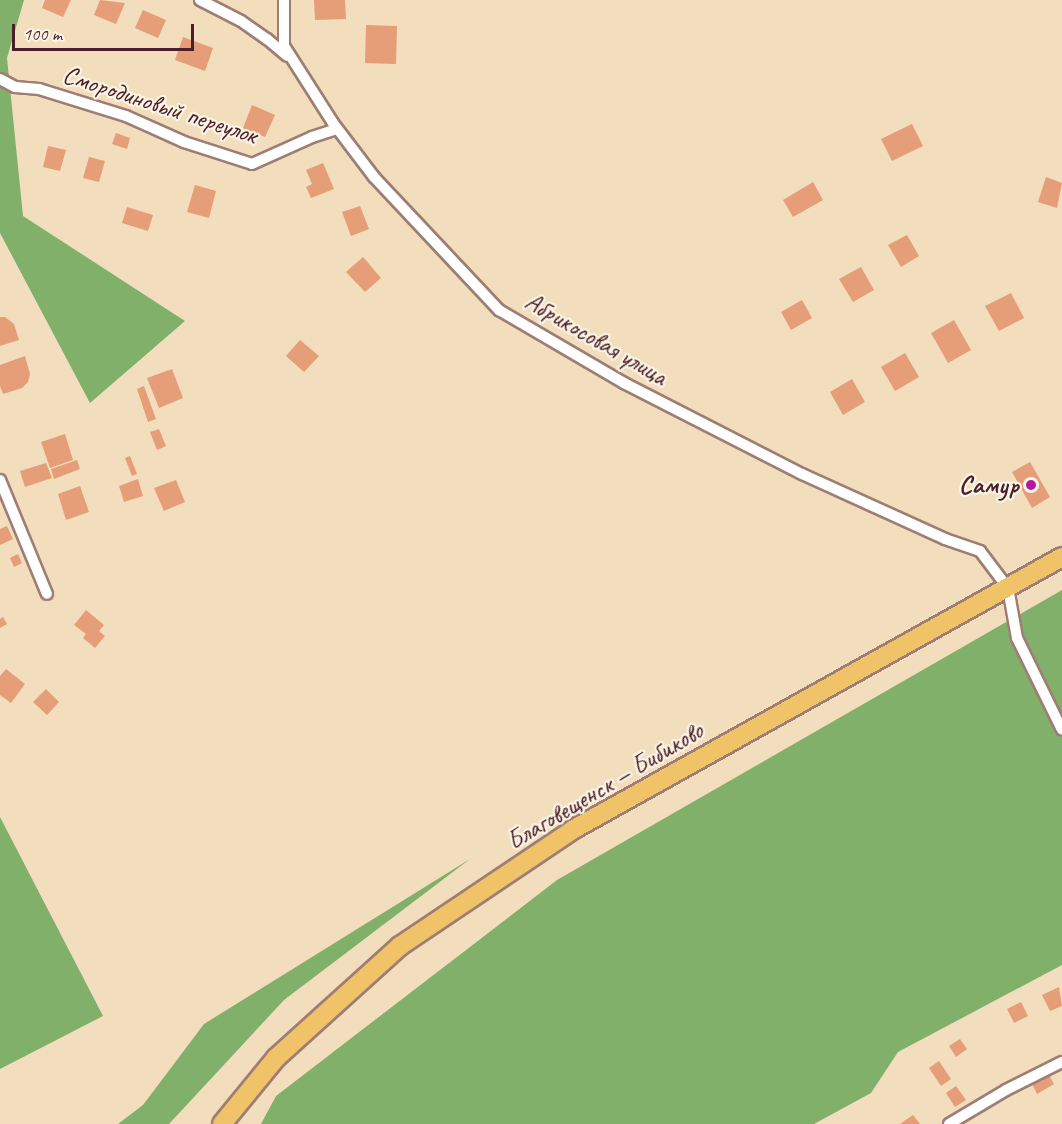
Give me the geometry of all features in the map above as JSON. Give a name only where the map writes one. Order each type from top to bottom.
[{"type":"main road","name":"Благовещенск — Бибиково","points":[[222,1124],[276,1058],[410,940],[574,829],[1062,556]]},
{"type":"street","points":[[200,0],[259,33],[296,64]]},
{"type":"street","name":"Абрикосовая улица","points":[[285,0],[284,46],[337,129],[374,177],[499,310],[624,383],[802,474],[945,539],[980,551],[1008,588]]},
{"type":"street","name":"Смородиновый переулок","points":[[0,79],[15,87],[39,89],[126,116],[184,142],[252,164],[312,137],[337,129]]},
{"type":"street","points":[[0,480],[46,594]]},
{"type":"street","points":[[1008,588],[1017,638],[1062,730]]},
{"type":"street","points":[[949,1124],[1062,1062]]},
{"type":"green space","points":[[0,0],[24,0],[7,58],[23,216],[185,321],[90,403],[0,233]]},
{"type":"green space","points":[[1062,590],[1062,965],[898,1052],[871,1093],[814,1124],[261,1124],[276,1096],[557,880]]},
{"type":"green space","points":[[0,817],[103,1016],[0,1069]]},
{"type":"green space","points":[[470,859],[284,1000],[169,1124],[118,1124],[143,1105],[204,1024]]},
{"type":"building","points":[[45,0],[71,0],[63,17],[42,8]]},
{"type":"building","points":[[100,0],[125,3],[116,24],[94,15]]},
{"type":"building","points":[[314,0],[345,0],[346,19],[315,20]]},
{"type":"building","points":[[143,10],[166,20],[158,38],[135,28]]},
{"type":"building","points":[[366,25],[397,26],[396,64],[365,63]]},
{"type":"building","points":[[183,37],[213,48],[205,71],[175,60]]},
{"type":"building","points":[[252,105],[275,115],[265,137],[243,128]]},
{"type":"building","points":[[912,124],[923,146],[892,161],[881,139]]},
{"type":"building","points":[[116,133],[130,138],[127,149],[112,144]]},
{"type":"building","points":[[48,146],[66,150],[60,171],[43,167]]},
{"type":"building","points":[[89,157],[105,161],[99,182],[83,178]]},
{"type":"building","points":[[323,163],[334,189],[311,198],[306,187],[312,184],[306,170]]},
{"type":"building","points":[[1046,177],[1062,183],[1057,208],[1038,202]]},
{"type":"building","points":[[813,182],[823,200],[793,217],[783,200]]},
{"type":"building","points":[[195,185],[216,191],[209,218],[187,212]]},
{"type":"building","points":[[360,206],[369,229],[351,236],[342,212]]},
{"type":"building","points":[[127,207],[153,215],[148,231],[122,223]]},
{"type":"building","points":[[907,235],[919,256],[901,267],[888,245]]},
{"type":"building","points":[[363,257],[381,278],[365,292],[346,272]]},
{"type":"building","points":[[861,267],[874,290],[853,302],[839,279]]},
{"type":"building","points":[[1011,293],[1024,318],[999,331],[985,306]]},
{"type":"building","points":[[802,300],[812,318],[791,330],[781,312]]},
{"type":"building","points":[[0,317],[5,317],[14,324],[19,340],[0,346]]},
{"type":"building","points":[[954,320],[971,350],[948,363],[931,333]]},
{"type":"building","points":[[300,340],[319,356],[304,372],[286,356]]},
{"type":"building","points":[[905,353],[919,377],[895,391],[881,367]]},
{"type":"building","points":[[25,356],[30,374],[28,382],[22,388],[3,394],[0,386],[0,365]]},
{"type":"building","points":[[172,369],[183,398],[159,408],[147,378]]},
{"type":"building","points":[[852,379],[865,402],[843,415],[830,392]]},
{"type":"building","points":[[144,386],[156,419],[148,422],[137,389]]},
{"type":"building","points":[[159,429],[166,446],[157,450],[150,432]]},
{"type":"building","points":[[65,434],[73,460],[50,468],[41,442]]},
{"type":"building","points":[[130,456],[137,474],[132,476],[125,458]]},
{"type":"building","points":[[77,460],[80,469],[54,479],[51,469]]},
{"type":"building","name":"Самур","points":[[1030,462],[1050,497],[1032,508],[1012,472]]},
{"type":"building","points":[[46,463],[52,478],[25,487],[20,471]]},
{"type":"building","points":[[138,479],[143,496],[124,502],[119,486]]},
{"type":"building","points":[[176,480],[185,502],[164,511],[154,488]]},
{"type":"building","points":[[80,486],[89,512],[66,520],[58,494]]},
{"type":"building","points":[[7,526],[13,539],[0,545],[0,529]]},
{"type":"building","points":[[18,554],[22,563],[14,567],[10,558]]},
{"type":"building","points":[[86,610],[104,625],[99,631],[105,636],[95,648],[83,638],[86,634],[74,625]]},
{"type":"building","points":[[3,617],[7,624],[0,628],[0,619]]},
{"type":"building","points":[[6,669],[25,684],[11,703],[0,695],[0,676]]},
{"type":"building","points":[[46,689],[59,702],[47,715],[33,702]]},
{"type":"building","points":[[1059,987],[1062,1006],[1050,1011],[1042,995]]},
{"type":"building","points":[[1021,1002],[1028,1016],[1014,1023],[1007,1009]]},
{"type":"building","points":[[960,1039],[967,1049],[956,1057],[949,1046]]},
{"type":"building","points":[[939,1061],[951,1079],[941,1086],[929,1068]]},
{"type":"building","points":[[1049,1075],[1054,1084],[1037,1094],[1032,1084]]},
{"type":"building","points":[[956,1086],[966,1100],[955,1107],[946,1093]]},
{"type":"building","points":[[913,1115],[920,1124],[900,1124]]},
{"type":"place","name":"Самур","points":[[1031,485]]}]
